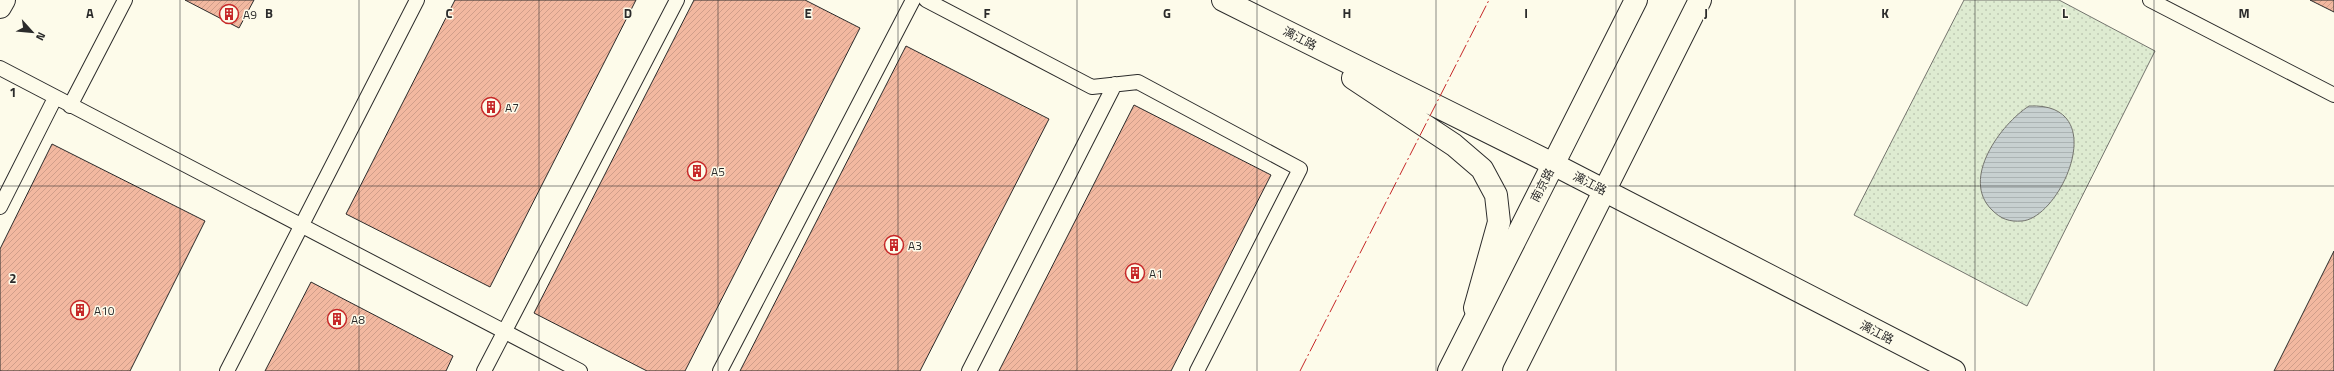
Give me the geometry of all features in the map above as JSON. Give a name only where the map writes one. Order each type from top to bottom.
[{"type":"street","points":[[0,7],[4,0]]},
{"type":"street","name":"漓江路","points":[[1223,0],[1553,164],[1954,371]]},
{"type":"street","name":"南京路","points":[[1449,371],[1636,0]]},
{"type":"street","points":[[1514,371],[1700,0]]},
{"type":"street","points":[[1274,25],[1454,145],[1482,168],[1496,195],[1499,222],[1468,334]]},
{"type":"lane","points":[[70,106],[125,0]]},
{"type":"lane","points":[[227,371],[418,0]]},
{"type":"lane","points":[[484,371],[677,0]]},
{"type":"lane","points":[[720,371],[913,0]]},
{"type":"lane","points":[[926,0],[1092,87],[1138,82],[1300,170],[1197,371]]},
{"type":"lane","points":[[2150,0],[2334,95]]},
{"type":"lane","points":[[0,68],[70,106],[580,371]]},
{"type":"lane","points":[[969,371],[1115,84]]},
{"type":"lane","points":[[0,207],[55,98]]},
{"type":"green space","points":[[1964,0],[2059,0],[2155,51],[2027,306],[1854,215]]},
{"type":"shaded area","points":[[2029,106],[2054,110],[2069,122],[2074,140],[2072,161],[2064,182],[2051,201],[2037,215],[2022,221],[2013,221],[2002,218],[1995,213],[1983,197],[1980,183],[1982,168],[1988,153],[2007,125]]},
{"type":"building","name":"A9","points":[[185,0],[254,0],[239,28]]},
{"type":"building","name":"A7","points":[[455,0],[636,0],[490,287],[346,214]]},
{"type":"building","name":"A5","points":[[694,0],[805,0],[860,28],[685,371],[647,371],[534,313]]},
{"type":"building","points":[[2310,0],[2334,0],[2334,12]]},
{"type":"building","name":"A3","points":[[906,46],[1049,119],[920,371],[740,371]]},
{"type":"building","name":"A1","points":[[1134,105],[1271,175],[1171,371],[999,371]]},
{"type":"building","name":"A10","points":[[52,144],[205,221],[130,371],[0,371],[0,249]]},
{"type":"building","points":[[2334,251],[2334,371],[2274,371]]},
{"type":"building","name":"A8","points":[[311,282],[453,356],[446,371],[265,371]]},
{"type":"power","points":[[1300,371],[1489,0]]},
{"type":"place","name":"A9","points":[[229,14]]},
{"type":"place","name":"A7","points":[[491,107]]},
{"type":"place","name":"A5","points":[[697,171]]},
{"type":"place","name":"A3","points":[[894,245]]},
{"type":"place","name":"A1","points":[[1135,273]]},
{"type":"place","name":"A10","points":[[80,310]]},
{"type":"place","name":"A8","points":[[337,319]]}]
